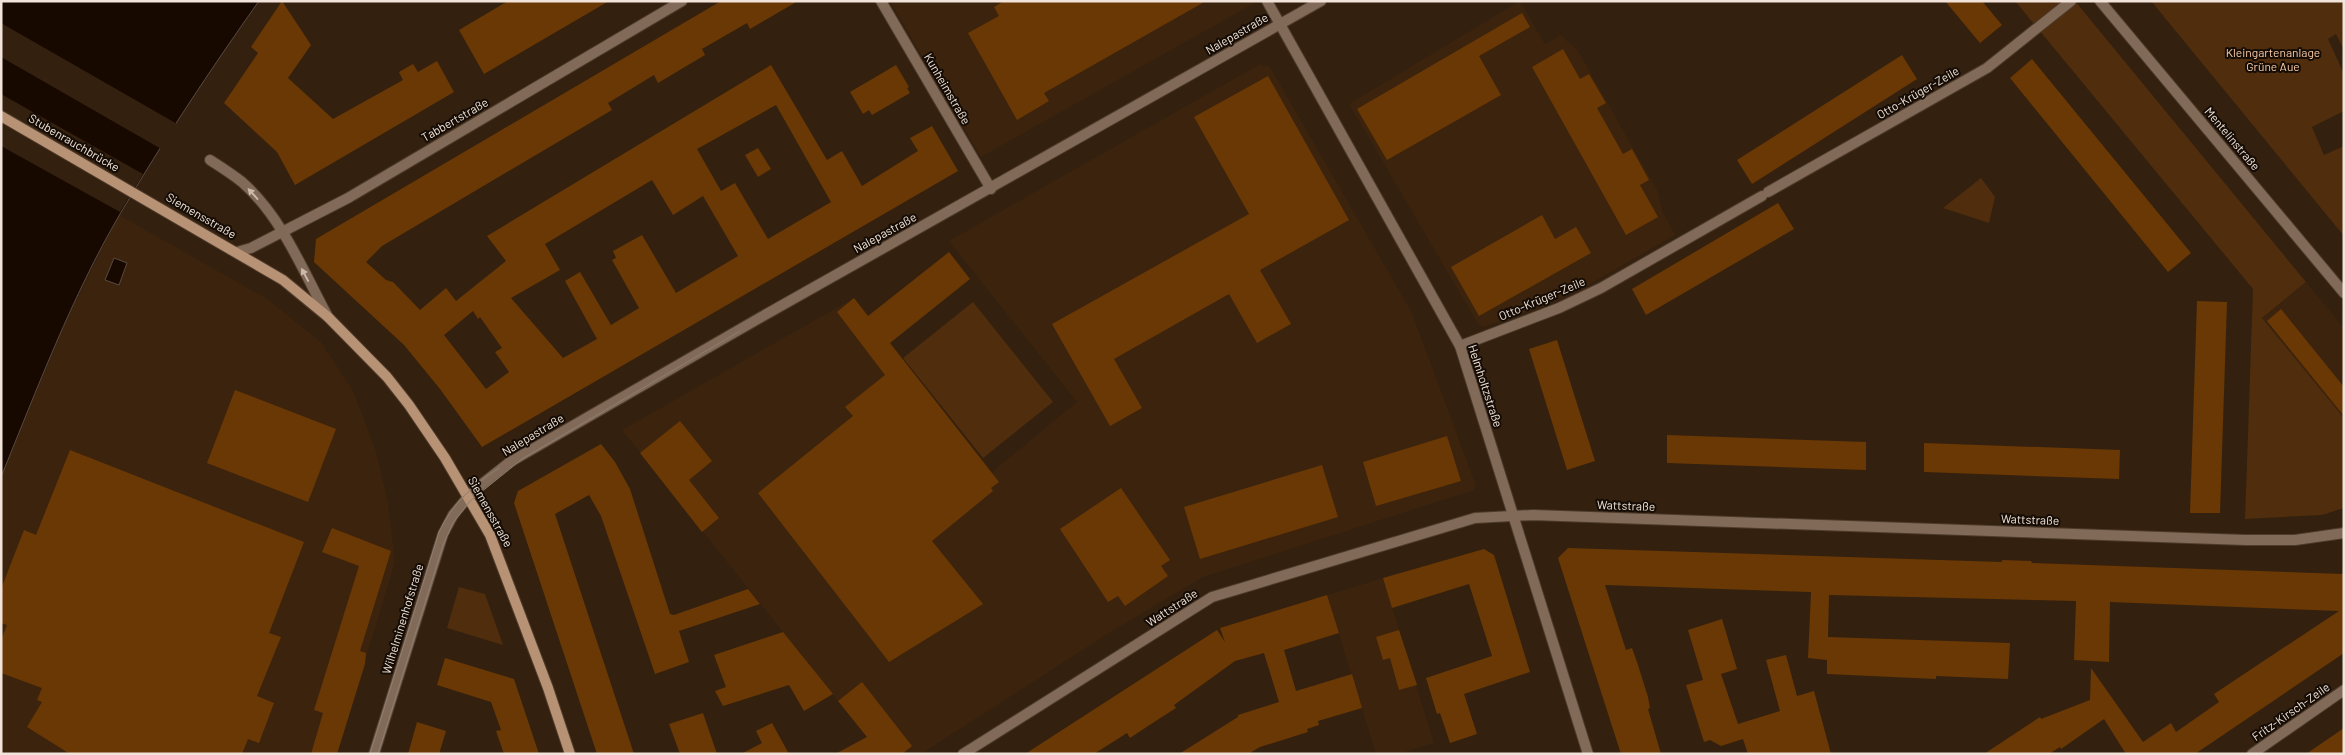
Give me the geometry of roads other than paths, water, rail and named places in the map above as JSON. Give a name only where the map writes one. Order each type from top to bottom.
[{"type":"main road","name":"Stubenrauchbrücke","points":[[1,116],[133,191]]},
{"type":"main road","name":"Siemensstraße","points":[[133,191],[283,280],[328,317],[387,377],[406,401],[468,497],[497,549],[570,754]]},
{"type":"street","name":"Tabbertstraße","points":[[237,252],[251,248],[348,198],[682,1]]},
{"type":"street","name":"Kunheimstraße","points":[[881,1],[991,189]]},
{"type":"street","name":"Helmholtzstraße","points":[[1267,1],[1460,346],[1588,754]]},
{"type":"street","name":"Nalepastraße","points":[[468,497],[510,462],[756,320],[1321,1]]},
{"type":"street","name":"Otto-Krüger-Zeile","points":[[1460,346],[1559,308],[1592,292],[1987,68],[2071,1]]},
{"type":"street","name":"Mentelinstraße","points":[[2100,1],[2344,293]]},
{"type":"street","name":"Siemensstraße","points":[[210,160],[242,182],[266,209],[283,232],[328,317]]},
{"type":"street","name":"Wilhelminenhofstraße","points":[[374,754],[443,534],[453,515],[468,497]]},
{"type":"street","name":"Wattstraße","points":[[963,754],[1212,597],[1475,518],[1512,515],[2219,540],[2294,540],[2344,533]]},
{"type":"street","name":"Fritz-Kirsch-Zeile","points":[[2252,754],[2344,690]]},
{"type":"tram line","points":[[378,754],[443,545],[453,523],[470,501],[522,459],[740,331]]},
{"type":"tram line","points":[[370,754],[439,532],[450,513],[464,496],[480,481],[499,468]]},
{"type":"park label","name":"Kleingartenanlage Grüne Aue","points":[[2273,60]]}]
